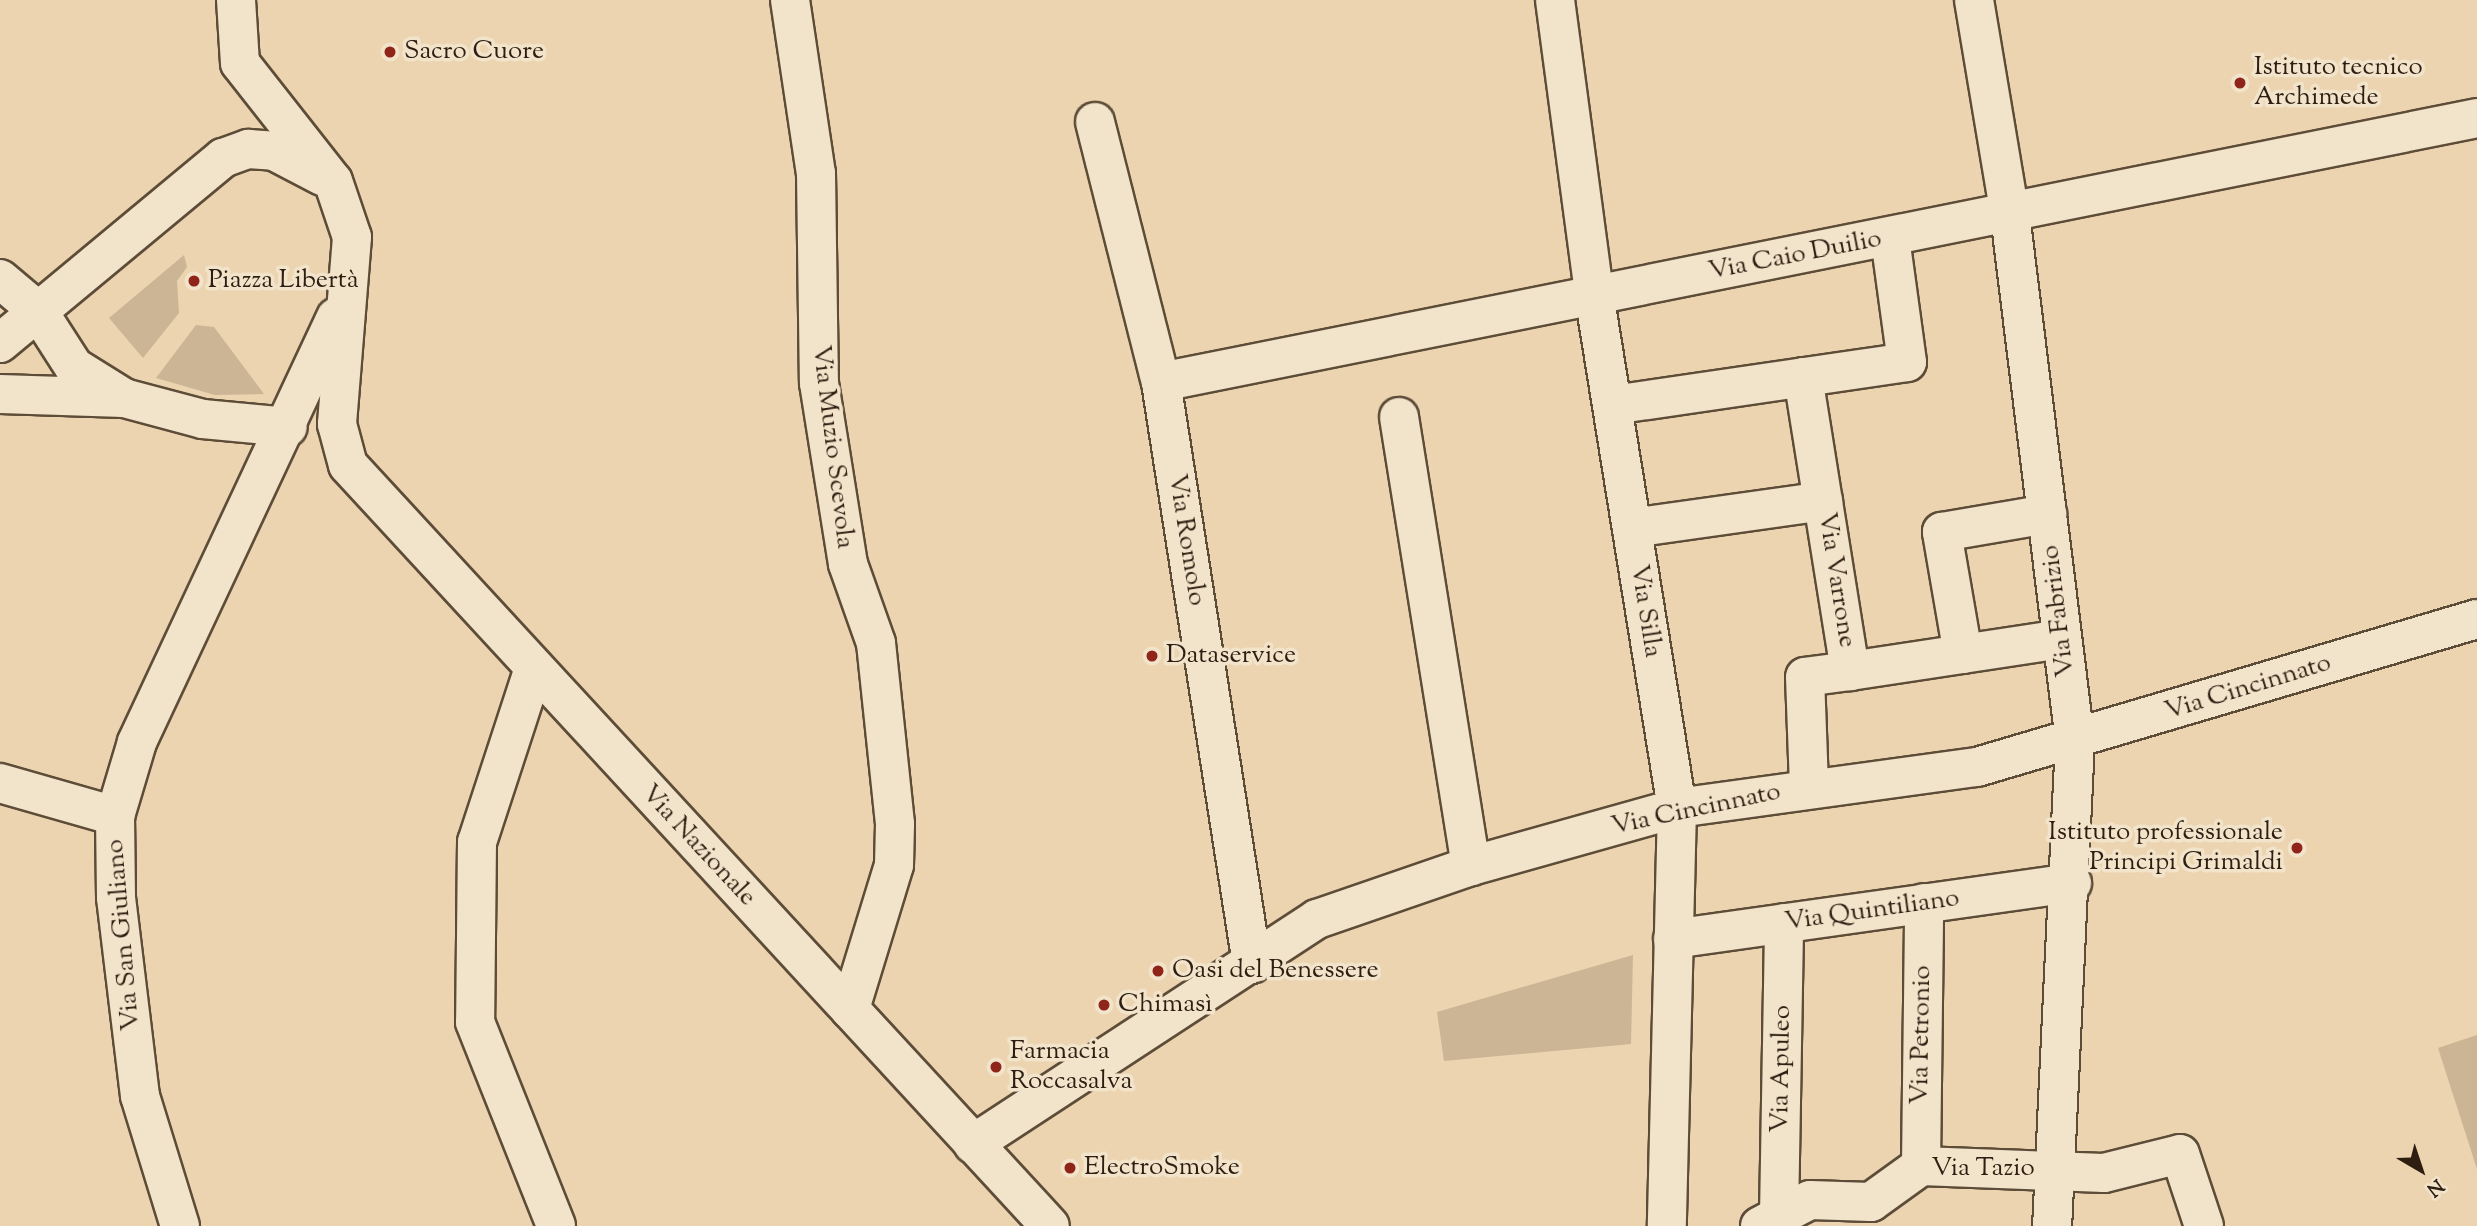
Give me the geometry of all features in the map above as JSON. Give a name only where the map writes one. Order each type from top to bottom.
[{"type":"street","points":[[236,0],[240,63],[247,77],[333,181],[352,237],[347,292]]},
{"type":"street","name":"Via Muzio Scevola","points":[[790,0],[816,173],[820,395],[848,564],[876,643],[895,824],[894,865],[850,1009]]},
{"type":"street","name":"Via Silla","points":[[1555,0],[1594,294],[1677,808],[1667,1226]]},
{"type":"street","name":"Via Fabrizio","points":[[1974,0],[2010,215],[2075,741],[2072,883],[2052,1226]]},
{"type":"street","name":"Via Romolo","points":[[1095,122],[1161,382],[1252,964]]},
{"type":"street","name":"Via Caio Duilio","points":[[1161,382],[1594,294],[2010,215],[2428,128],[2475,128]]},
{"type":"street","points":[[0,344],[223,158],[248,149],[274,151],[333,181]]},
{"type":"street","points":[[1613,405],[1907,362],[1890,238]]},
{"type":"street","points":[[0,279],[38,311],[74,367],[124,398]]},
{"type":"street","name":"Via Nazionale","points":[[347,292],[337,424],[348,465],[1050,1226]]},
{"type":"street","name":"Via San Giuliano","points":[[180,1226],[140,1096],[116,897],[115,816],[137,742],[273,461],[347,292]]},
{"type":"street","name":"Via Varrone","points":[[1803,377],[1850,671],[1805,677],[1809,786]]},
{"type":"street","points":[[0,394],[124,398],[203,419],[288,427]]},
{"type":"street","points":[[1399,417],[1471,866]]},
{"type":"street","points":[[1632,528],[1823,500]]},
{"type":"street","points":[[1963,654],[1942,532],[2047,514]]},
{"type":"street","name":"Via Cincinnato","points":[[973,1144],[1317,919],[1471,866],[1677,808],[1809,786],[1977,767],[2075,741],[2477,619]]},
{"type":"street","points":[[1850,671],[2062,639]]},
{"type":"street","points":[[534,668],[477,842],[474,998],[475,1022],[556,1226]]},
{"type":"street","points":[[0,783],[115,816]]},
{"type":"street","name":"Via Quintiliano","points":[[1673,939],[2072,883]]},
{"type":"street","name":"Via Petronio","points":[[1921,1166],[1924,903]]},
{"type":"street","name":"Via Apuleo","points":[[1770,1221],[1784,923]]},
{"type":"street","name":"Via Tazio","points":[[1770,1221],[1811,1200],[1871,1202],[1921,1166],[2055,1169],[2104,1173],[2180,1154],[2204,1226]]},
{"type":"shaded area","points":[[184,255],[187,267],[177,281],[179,313],[143,358],[109,318]]},
{"type":"shaded area","points":[[196,325],[214,327],[264,394],[215,395],[156,378]]},
{"type":"shaded area","points":[[1633,955],[1631,1044],[1444,1061],[1437,1012]]},
{"type":"shaded area","points":[[2477,1035],[2477,1169],[2438,1048]]},
{"type":"place","name":"Sacro Cuore","points":[[390,52]]},
{"type":"place","name":"Istituto tecnico Archimede","points":[[2240,83]]},
{"type":"place","name":"Piazza Libertà","points":[[194,281]]},
{"type":"place","name":"Dataservice","points":[[1152,656]]},
{"type":"place","name":"Istituto professionale Principi Grimaldi","points":[[2297,848]]},
{"type":"place","name":"Oasi del Benessere","points":[[1158,971]]},
{"type":"place","name":"Chimasì","points":[[1104,1005]]},
{"type":"place","name":"Farmacia Roccasalva","points":[[996,1067]]},
{"type":"place","name":"ElectroSmoke","points":[[1070,1168]]}]
